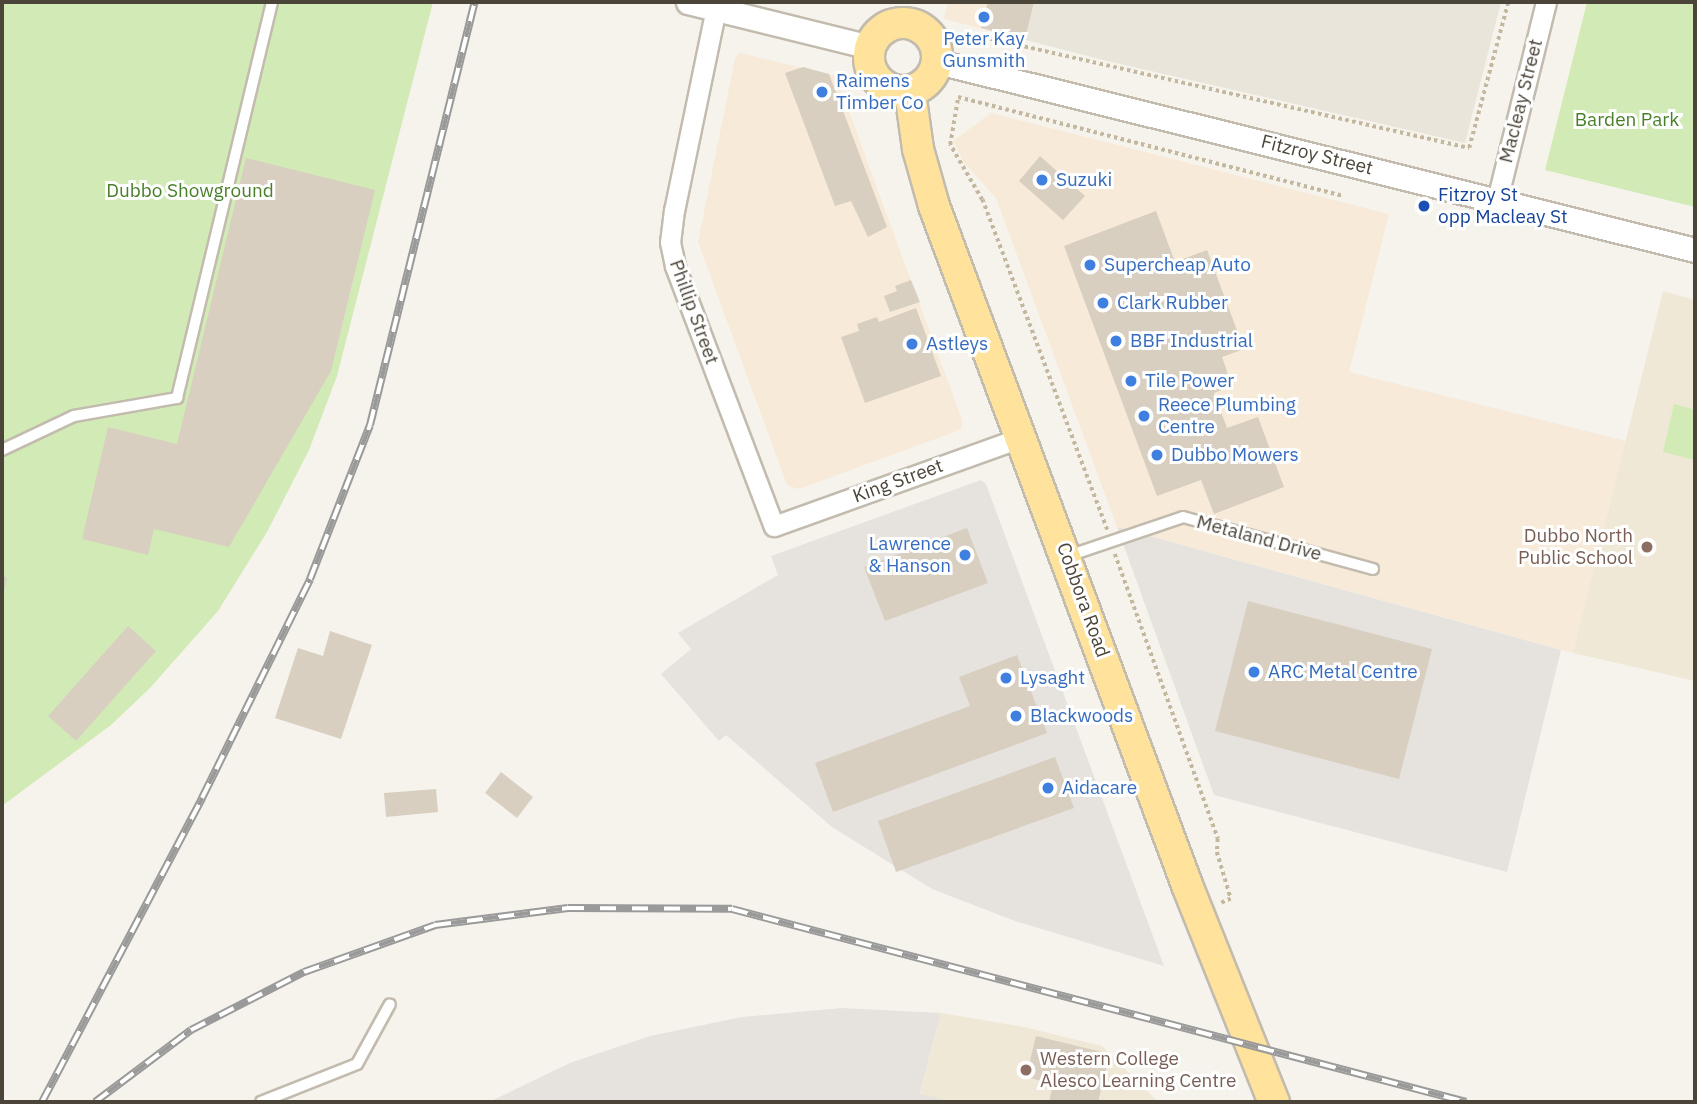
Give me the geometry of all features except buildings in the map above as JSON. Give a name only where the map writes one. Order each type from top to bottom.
[{"type":"main road","points":[[905,12],[914,24],[930,35],[938,52],[938,62],[928,82],[909,92],[898,92],[877,80],[871,70],[870,47],[883,29],[905,12]]},
{"type":"main road","name":"Cobbora Road","points":[[909,92],[918,149],[934,206],[1067,556],[1198,913],[1275,1102]]},
{"type":"street","points":[[688,2],[870,47]]},
{"type":"street","name":"Macleay Street","points":[[1497,200],[1546,2]]},
{"type":"street","name":"Phillip Street","points":[[716,8],[674,210],[670,242],[675,266],[774,526]]},
{"type":"street","name":"Fitzroy Street","points":[[938,62],[1695,250]]},
{"type":"street","name":"King Street","points":[[774,526],[1022,437]]},
{"type":"lane","points":[[2,450],[74,416],[177,398],[272,2]]},
{"type":"lane","name":"Metaland Drive","points":[[1067,556],[1183,517],[1373,569]]},
{"type":"lane","points":[[261,1102],[357,1064],[390,1004]]},
{"type":"path","points":[[970,34],[1469,148],[1508,2]]},
{"type":"path","points":[[1198,913],[1231,899],[1217,852],[1218,839],[1111,541],[982,200],[950,145],[958,97],[1344,196]]},
{"type":"shaded area","points":[[948,2],[1031,2],[1022,39],[944,19]]},
{"type":"shaded area","points":[[1031,2],[1501,2],[1465,143],[1022,39]]},
{"type":"shaded area","points":[[740,53],[836,76],[962,420],[962,427],[957,431],[799,489],[787,485],[698,242],[735,58]]},
{"type":"shaded area","points":[[991,113],[1389,214],[1349,372],[1626,441],[1573,653],[1117,527],[996,198],[965,164],[953,141]]},
{"type":"shaded area","name":"Dubbo North Public School","points":[[1663,291],[1695,300],[1695,681],[1573,653]]},
{"type":"shaded area","points":[[981,480],[986,484],[1164,966],[1015,921],[932,889],[832,827],[726,735],[719,741],[661,674],[691,649],[678,633],[778,575],[771,556]]},
{"type":"shaded area","points":[[1117,527],[1561,650],[1507,872],[1214,795]]},
{"type":"shaded area","points":[[842,1008],[941,1013],[920,1093],[955,1102],[489,1102],[570,1063],[650,1036],[742,1017]]},
{"type":"shaded area","name":"Western College Alesco Learning Centre","points":[[941,1013],[1024,1027],[1102,1046],[1158,1102],[955,1102],[920,1094]]},
{"type":"green space","name":"Dubbo Showground","points":[[2,2],[433,2],[337,376],[309,450],[267,532],[218,611],[150,688],[111,725],[2,806]]},
{"type":"green space","name":"Barden Park","points":[[1587,2],[1695,2],[1695,207],[1545,170]]},
{"type":"green space","points":[[1674,404],[1695,410],[1695,460],[1663,452]]},
{"type":"railway","points":[[42,1102],[202,798],[310,579],[370,425],[475,2]]},
{"type":"railway","points":[[95,1102],[191,1030],[304,972],[435,925],[568,908],[732,909],[1466,1102]]},
{"type":"place","name":"Peter Kay Gunsmith","points":[[984,17]]},
{"type":"place","name":"Raimens Timber Co","points":[[822,92]]},
{"type":"place","name":"Suzuki","points":[[1042,180]]},
{"type":"place","name":"Fitzroy St opp Macleay St","points":[[1424,206]]},
{"type":"place","name":"Supercheap Auto","points":[[1090,265]]},
{"type":"place","name":"Clark Rubber","points":[[1103,303]]},
{"type":"place","name":"BBF Industrial","points":[[1116,341]]},
{"type":"place","name":"Astleys","points":[[912,344]]},
{"type":"place","name":"Tile Power","points":[[1131,381]]},
{"type":"place","name":"Reece Plumbing Centre","points":[[1144,416]]},
{"type":"place","name":"Dubbo Mowers","points":[[1157,455]]},
{"type":"place","name":"Dubbo North Public School","points":[[1647,547]]},
{"type":"place","name":"Lawrence & Hanson","points":[[965,555]]},
{"type":"place","name":"ARC Metal Centre","points":[[1254,672]]},
{"type":"place","name":"Lysaght","points":[[1006,678]]},
{"type":"place","name":"Blackwoods","points":[[1016,716]]},
{"type":"place","name":"Aidacare","points":[[1048,788]]},
{"type":"place","name":"Western College Alesco Learning Centre","points":[[1026,1070]]}]
